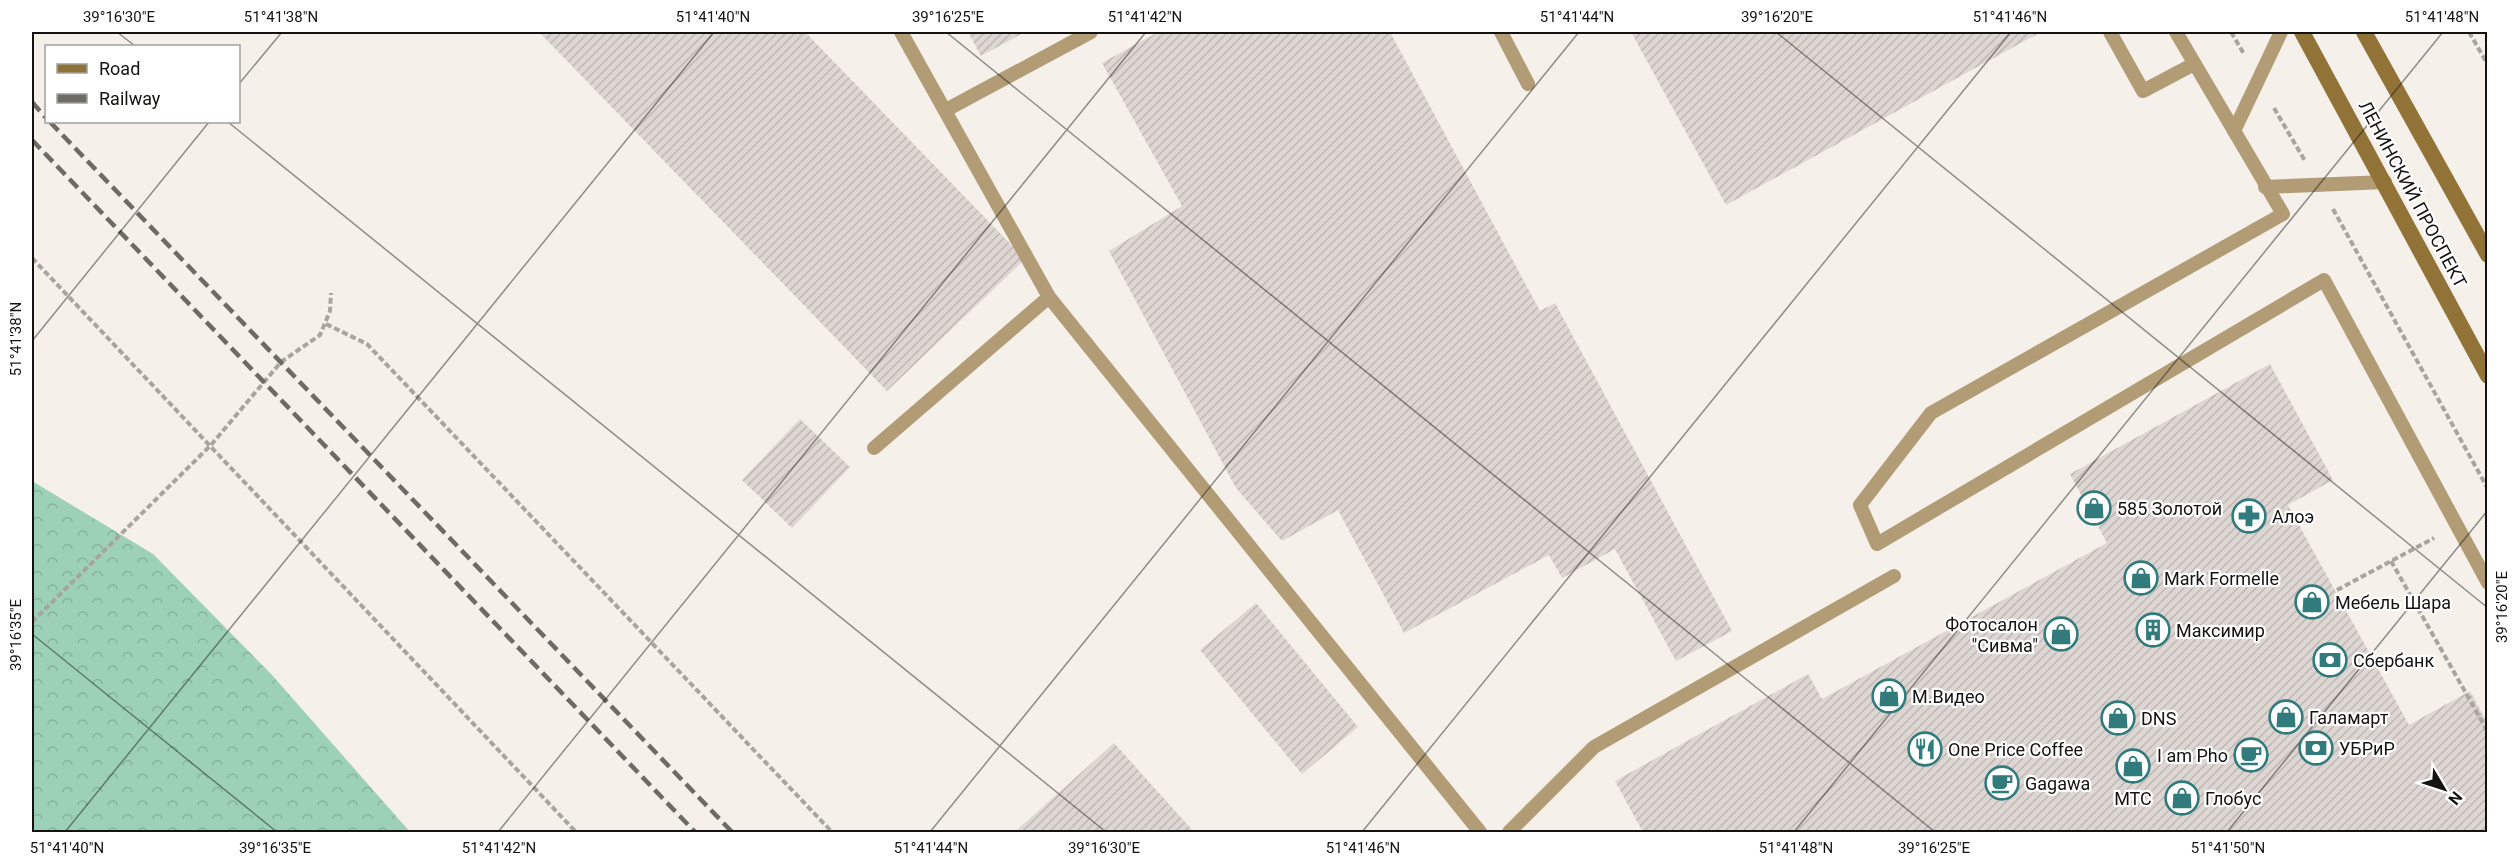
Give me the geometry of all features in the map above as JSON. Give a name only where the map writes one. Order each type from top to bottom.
[{"type":"main road","name":"ЛЕНИНСКИЙ ПРОСПЕКТ","points":[[2302,32],[2385,182],[2487,376]]},
{"type":"main road","name":"ЛЕНИНСКИЙ ПРОСПЕКТ","points":[[2364,32],[2487,255]]},
{"type":"lane","points":[[901,32],[1049,297],[1480,832]]},
{"type":"lane","points":[[946,110],[1091,32]]},
{"type":"lane","points":[[1501,32],[1528,84]]},
{"type":"lane","points":[[2110,32],[2144,91],[2194,64]]},
{"type":"lane","points":[[2176,32],[2265,187],[2283,214],[1931,413],[1860,505],[1877,544],[2324,280],[2487,583]]},
{"type":"lane","points":[[2234,131],[2281,32]]},
{"type":"lane","points":[[2265,187],[2385,182]]},
{"type":"lane","points":[[874,448],[1049,297]]},
{"type":"lane","points":[[1509,832],[1594,747],[1894,576]]},
{"type":"path","points":[[2231,32],[2320,185],[2487,489]]},
{"type":"path","points":[[2469,32],[2487,65]]},
{"type":"path","points":[[32,258],[576,832]]},
{"type":"path","points":[[32,622],[210,445],[281,363],[320,335],[330,311],[331,293]]},
{"type":"path","points":[[326,324],[367,344],[832,832]]},
{"type":"path","points":[[2337,590],[2458,526]]},
{"type":"path","points":[[2391,561],[2487,732]]},
{"type":"green space","points":[[32,481],[153,554],[272,675],[410,832],[32,832]]},
{"type":"building","points":[[539,32],[805,32],[1025,259],[887,391]]},
{"type":"building","points":[[968,32],[1025,32],[981,56]]},
{"type":"building","points":[[1158,32],[1390,32],[1540,311],[1555,303],[1732,631],[1676,661],[1615,549],[1562,578],[1549,555],[1404,633],[1338,510],[1282,541],[1236,488],[1109,251],[1182,206],[1102,63]]},
{"type":"building","points":[[1631,32],[2041,32],[1726,205]]},
{"type":"building","name":"Максимир","points":[[2270,364],[2333,480],[2288,505],[2409,725],[2470,691],[2488,724],[2488,832],[1643,832],[1615,781],[1808,674],[1822,699],[2107,543],[2070,474]]},
{"type":"building","points":[[800,419],[850,467],[792,528],[742,480]]},
{"type":"building","points":[[1256,603],[1358,727],[1302,774],[1200,650]]},
{"type":"building","points":[[1114,743],[1194,832],[1015,832]]},
{"type":"railway","points":[[32,102],[45,117]]},
{"type":"railway","points":[[51,123],[732,832]]},
{"type":"railway","points":[[32,140],[695,832]]},
{"type":"place","name":"585 Золотой","points":[[2094,508]]},
{"type":"place","name":"Алоэ","points":[[2249,516]]},
{"type":"place","name":"Mark Formelle","points":[[2141,578]]},
{"type":"place","name":"Мебель Шара","points":[[2312,602]]},
{"type":"place","name":"Максимир","points":[[2153,630]]},
{"type":"place","name":"Фотосалон \"Сивма\"","points":[[2061,634]]},
{"type":"place","name":"Сбербанк","points":[[2330,660]]},
{"type":"place","name":"М.Видео","points":[[1889,696]]},
{"type":"place","name":"Галамарт","points":[[2286,717]]},
{"type":"place","name":"DNS","points":[[2118,718]]},
{"type":"place","name":"УБРиР","points":[[2316,748]]},
{"type":"place","name":"One Price Coffee","points":[[1925,749]]},
{"type":"place","name":"I am Pho","points":[[2251,755]]},
{"type":"place","name":"МТС","points":[[2133,766]]},
{"type":"place","name":"Gagawa","points":[[2002,783]]},
{"type":"place","name":"Глобус","points":[[2182,798]]}]
